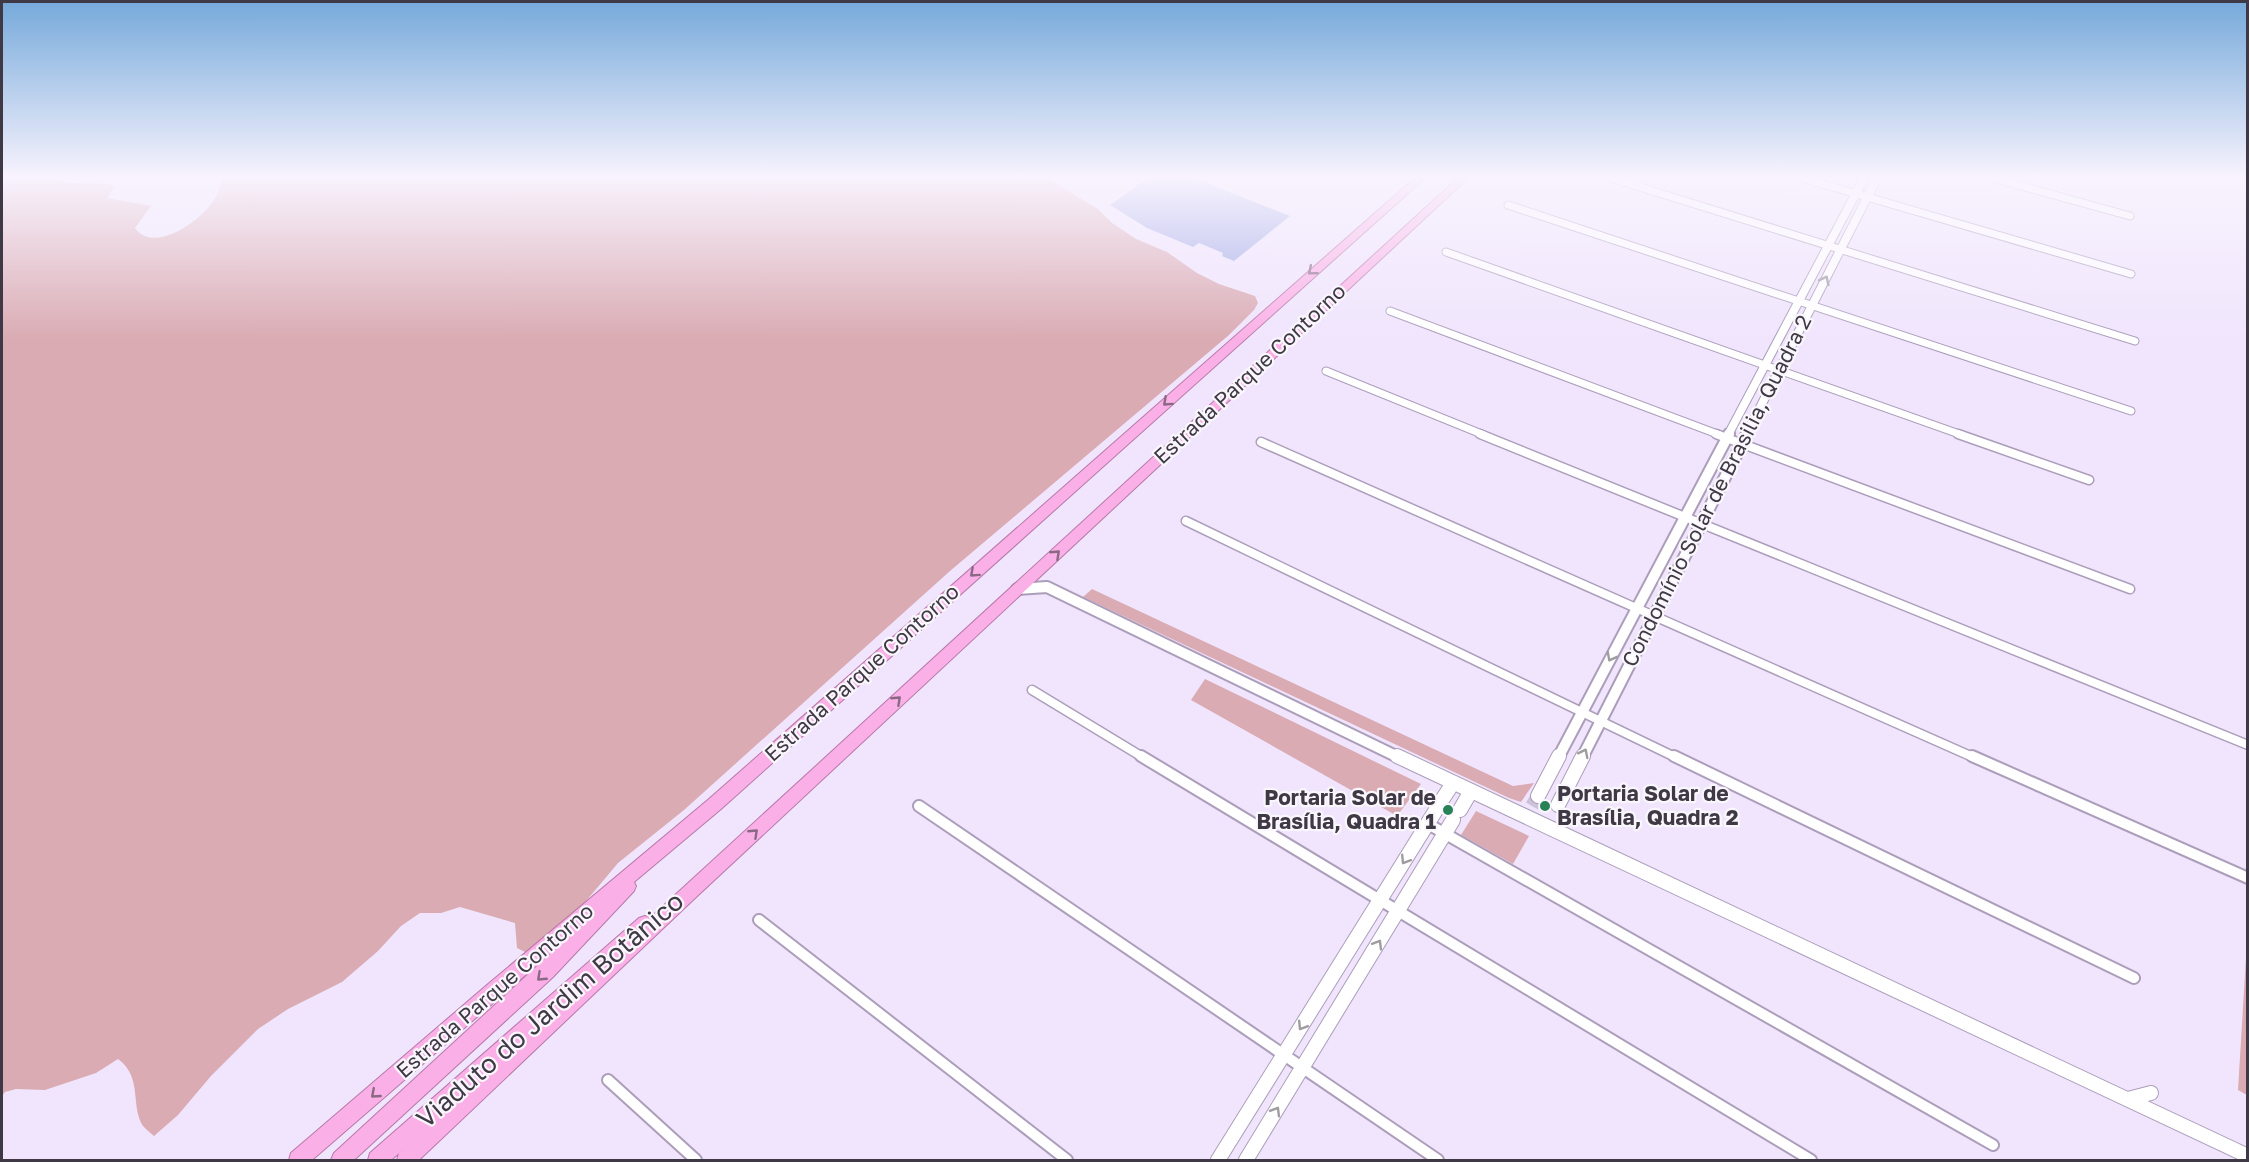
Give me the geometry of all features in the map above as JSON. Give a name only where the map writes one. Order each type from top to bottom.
[{"type":"highway","name":"Estrada Parque Contorno","points":[[298,1161],[493,991],[668,843],[1359,232]]},
{"type":"highway","name":"Estrada Parque Contorno","points":[[406,1161],[724,861],[1404,232]]},
{"type":"highway","name":"Viaduto do Jardim Botânico","points":[[341,1161],[547,971],[668,843]]},
{"type":"highway","name":"Viaduto do Jardim Botânico","points":[[376,1161],[620,944],[724,861]]},
{"type":"street","points":[[1589,232],[2131,411]]},
{"type":"street","points":[[1787,232],[2135,340]]},
{"type":"street","name":"Condomínio Solar de Brasilia, Quadra 2","points":[[1535,802],[1835,232]]},
{"type":"street","name":"Condomínio Solar de Brasilia, Quadra 2","points":[[1554,811],[1850,232]]},
{"type":"street","points":[[1988,232],[2131,274]]},
{"type":"street","points":[[1446,252],[2089,480]]},
{"type":"street","points":[[1390,311],[2130,589]]},
{"type":"street","points":[[1326,371],[2247,746]]},
{"type":"street","points":[[1261,442],[2247,878]]},
{"type":"street","points":[[1186,521],[2134,978]]},
{"type":"street","points":[[1038,570],[1047,587]]},
{"type":"street","points":[[1017,589],[1047,587],[1471,791],[1535,802],[2127,1099],[2247,1156]]},
{"type":"street","points":[[1032,690],[1811,1161]]},
{"type":"street","points":[[1218,1161],[1453,783]]},
{"type":"street","points":[[1246,1161],[1471,791]]},
{"type":"street","points":[[1535,802],[1554,811]]},
{"type":"street","points":[[1440,803],[1458,813]]},
{"type":"street","points":[[919,806],[1438,1161]]},
{"type":"street","points":[[1428,824],[1993,1145]]},
{"type":"street","points":[[759,920],[1067,1161]]},
{"type":"street","points":[[608,1080],[696,1161]]},
{"type":"street","points":[[2127,1099],[2151,1093]]},
{"type":"shaded area","points":[[2,232],[140,232],[154,238],[176,232],[1126,232],[1167,252],[1197,273],[1219,284],[1255,296],[1258,303],[1254,310],[1229,335],[950,571],[684,810],[618,863],[571,919],[531,955],[517,948],[515,923],[460,907],[441,913],[420,913],[401,926],[378,951],[342,982],[288,1009],[258,1029],[211,1076],[178,1115],[154,1136],[143,1126],[139,1118],[131,1074],[118,1059],[96,1073],[45,1090],[16,1089],[5,1092],[2,1096]]},
{"type":"shaded area","points":[[1092,589],[1513,786],[1534,783],[1521,802],[1509,798],[1083,597]]},
{"type":"shaded area","points":[[1205,679],[1421,784],[1397,816],[1191,700]]},
{"type":"shaded area","points":[[1476,811],[1529,836],[1513,864],[1461,835]]},
{"type":"shaded area","points":[[2246,958],[2248,958],[2247,1095],[2238,1090]]},
{"type":"building","points":[[1157,232],[1270,232],[1234,261],[1222,256],[1223,253],[1199,243],[1193,247]]},
{"type":"tunnel","points":[[1532,806],[1538,796]]},
{"type":"place","name":"Portaria Solar de Brasília, Quadra 2","points":[[1545,806]]},
{"type":"place","name":"Portaria Solar de Brasília, Quadra 1","points":[[1448,810]]}]
